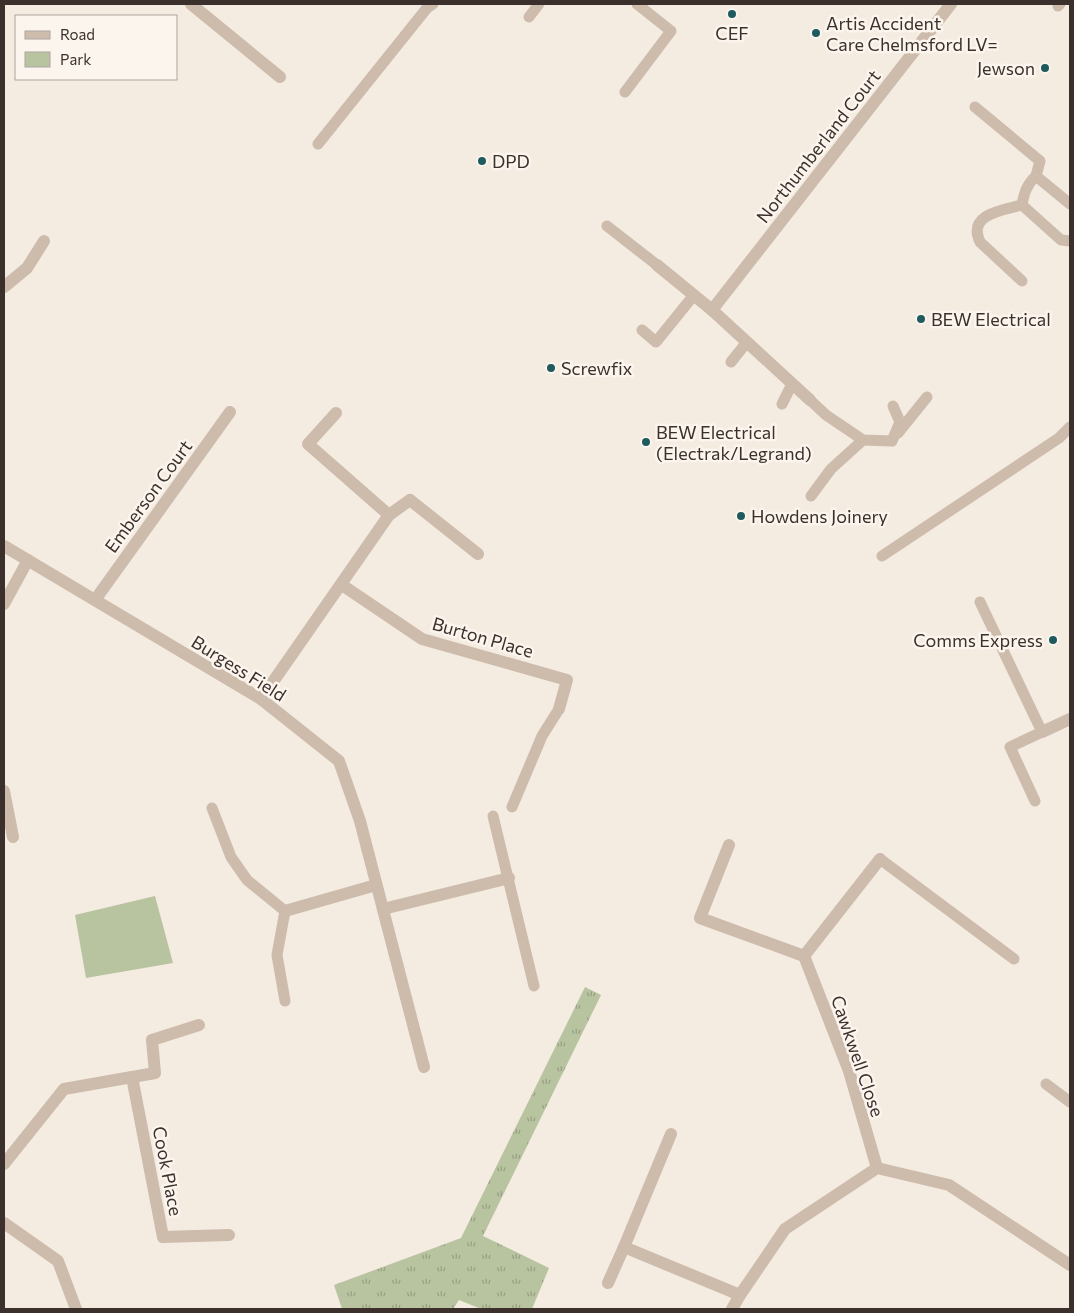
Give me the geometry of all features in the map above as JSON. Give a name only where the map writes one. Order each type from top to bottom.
[{"type":"street","points":[[191,4],[280,76]]},
{"type":"street","name":"Northumberland Court","points":[[712,310],[951,4]]},
{"type":"street","points":[[4,287],[27,268],[44,242]]},
{"type":"street","points":[[657,265],[694,294],[810,400]]},
{"type":"street","name":"Emberson Court","points":[[95,600],[230,412]]},
{"type":"street","points":[[336,413],[308,444],[390,515]]},
{"type":"street","points":[[261,699],[390,515],[410,500],[478,554]]},
{"type":"street","name":"Burgess Field","points":[[4,546],[261,699],[339,761],[360,821],[424,1067]]},
{"type":"street","points":[[4,604],[28,560]]},
{"type":"street","name":"Burton Place","points":[[342,585],[422,639],[567,680],[559,709]]},
{"type":"street","points":[[1042,732],[1070,719]]},
{"type":"street","points":[[4,791],[14,838]]},
{"type":"street","points":[[729,845],[700,918],[804,956],[880,859]]},
{"type":"street","points":[[383,909],[508,878]]},
{"type":"street","points":[[285,911],[376,885]]},
{"type":"street","name":"Cawkwell Close","points":[[804,956],[849,1071],[877,1168]]},
{"type":"street","points":[[4,1164],[64,1089],[155,1073],[152,1040],[199,1024]]},
{"type":"street","name":"Cook Place","points":[[132,1077],[163,1237],[229,1235]]},
{"type":"street","points":[[608,1283],[671,1134]]},
{"type":"street","points":[[732,1309],[785,1229],[877,1168],[949,1185],[1070,1265]]},
{"type":"street","points":[[4,1223],[58,1261],[76,1309]]},
{"type":"street","points":[[624,1246],[740,1296]]},
{"type":"lane","points":[[318,144],[427,8],[433,4]]},
{"type":"lane","points":[[529,16],[539,4]]},
{"type":"lane","points":[[625,92],[671,31],[637,4]]},
{"type":"lane","points":[[975,107],[1040,161],[1036,176],[1029,183],[1023,196],[1022,205]]},
{"type":"lane","points":[[1036,176],[1070,204]]},
{"type":"lane","points":[[1022,205],[1061,240],[1070,241]]},
{"type":"lane","points":[[1022,205],[984,217],[978,223],[976,234],[980,242],[1022,281]]},
{"type":"lane","points":[[607,226],[657,265]]},
{"type":"lane","points":[[642,330],[656,342],[694,294]]},
{"type":"lane","points":[[731,362],[747,342]]},
{"type":"lane","points":[[782,404],[792,384]]},
{"type":"lane","points":[[892,441],[927,397]]},
{"type":"lane","points":[[810,400],[826,415],[863,440],[892,441]]},
{"type":"lane","points":[[892,441],[900,422],[893,406]]},
{"type":"lane","points":[[882,556],[1059,438],[1070,427]]},
{"type":"lane","points":[[811,496],[831,469],[863,440]]},
{"type":"lane","points":[[980,602],[1042,732],[1010,747],[1035,801]]},
{"type":"lane","points":[[512,807],[542,736],[559,709]]},
{"type":"lane","points":[[212,808],[231,856],[247,880],[285,911],[277,955],[285,1001]]},
{"type":"lane","points":[[493,816],[534,986]]},
{"type":"lane","points":[[880,859],[1014,959]]},
{"type":"lane","points":[[1046,1084],[1070,1102]]},
{"type":"green space","points":[[155,896],[173,963],[86,978],[75,915]]},
{"type":"green space","points":[[585,987],[601,995],[483,1236],[549,1268],[532,1309],[481,1309],[459,1300],[453,1309],[342,1309],[334,1285],[461,1238]]},
{"type":"place","name":"CEF","points":[[732,14]]},
{"type":"place","name":"Artis Accident Care Chelmsford LV=","points":[[816,33]]},
{"type":"place","name":"Jewson","points":[[1045,68]]},
{"type":"place","name":"DPD","points":[[482,161]]},
{"type":"place","name":"BEW Electrical","points":[[921,319]]},
{"type":"place","name":"Screwfix","points":[[551,368]]},
{"type":"place","name":"BEW Electrical (Electrak/Legrand)","points":[[646,442]]},
{"type":"place","name":"Howdens Joinery","points":[[741,516]]},
{"type":"place","name":"Comms Express","points":[[1053,640]]}]
